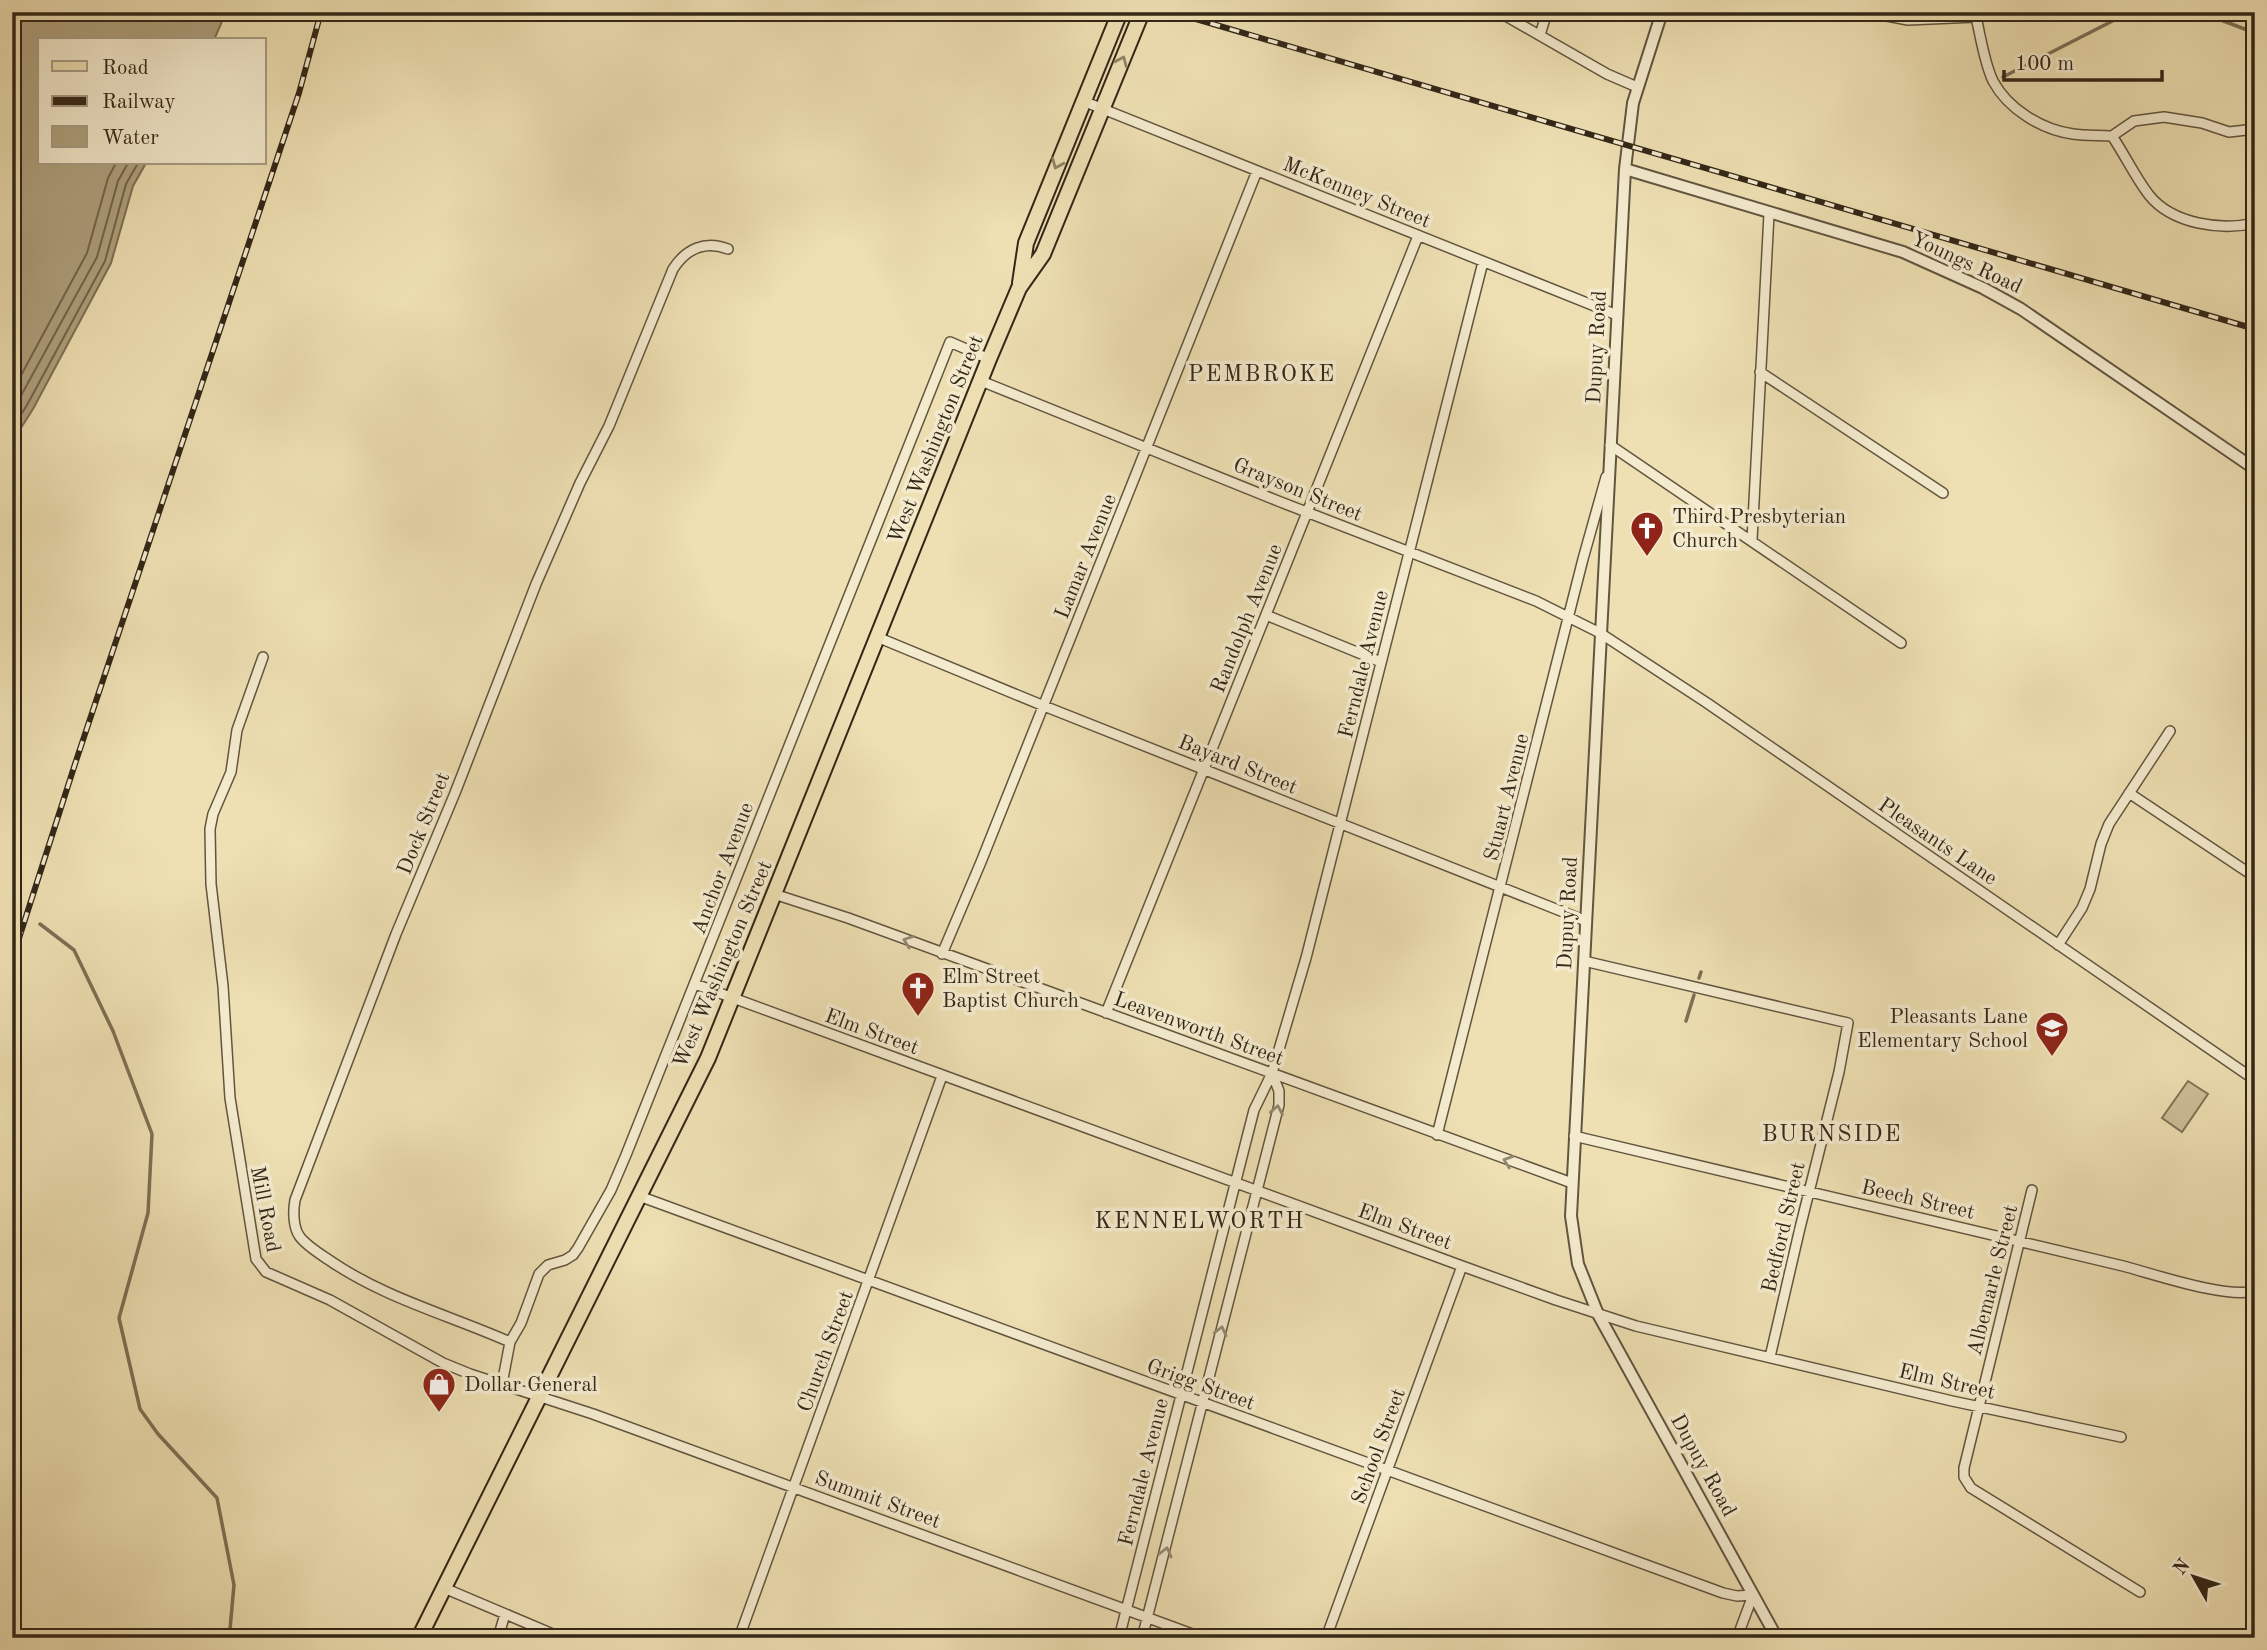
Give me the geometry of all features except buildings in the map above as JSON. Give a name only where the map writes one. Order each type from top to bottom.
[{"type":"main road","name":"West Washington Street","points":[[1019,288],[1026,243],[1120,12]]},
{"type":"main road","name":"West Washington Street","points":[[419,1638],[708,1058],[989,359],[1019,288],[1043,254],[1142,12]]},
{"type":"street","points":[[1499,12],[1607,74],[1637,87]]},
{"type":"street","points":[[1540,35],[1547,12]]},
{"type":"street","name":"Dupuy Road","points":[[1662,12],[1637,87],[1627,141],[1571,1216],[1578,1264],[1598,1314],[1777,1638]]},
{"type":"street","points":[[1866,12],[1908,20],[1976,17],[1991,75],[2002,94],[2026,116],[2058,131],[2112,135],[2134,121],[2164,117],[2202,122],[2229,132],[2255,129]]},
{"type":"street","name":"McKenney Street","points":[[1083,102],[1617,315]]},
{"type":"street","points":[[2112,135],[2149,196],[2169,211],[2183,218],[2218,226],[2255,223]]},
{"type":"street","name":"Youngs Road","points":[[1625,169],[1903,252],[1983,288],[2021,309],[2255,469]]},
{"type":"street","name":"Lamar Avenue","points":[[942,954],[1257,171]]},
{"type":"street","points":[[1752,540],[1769,214]]},
{"type":"street","name":"Randolph Avenue","points":[[1106,1013],[1418,236]]},
{"type":"street","name":"Dock Street","points":[[510,1342],[388,1294],[344,1271],[302,1239],[297,1231],[293,1210],[396,934],[455,793],[536,584],[580,483],[609,426],[673,270],[688,252],[698,247],[710,245],[728,249]]},
{"type":"street","name":"Ferndale Avenue","points":[[1119,1638],[1254,1110],[1272,1073],[1306,958],[1483,262]]},
{"type":"street","name":"Anchor Avenue","points":[[502,1384],[510,1342],[521,1323],[539,1274],[548,1265],[573,1255],[611,1190],[950,342],[989,359]]},
{"type":"street","points":[[1760,372],[1943,493]]},
{"type":"street","name":"Grayson Street","points":[[981,381],[1569,616],[1600,633]]},
{"type":"street","points":[[1610,445],[1901,643]]},
{"type":"street","name":"Stuart Avenue","points":[[1437,1135],[1609,469]]},
{"type":"street","points":[[1266,615],[1381,662]]},
{"type":"street","name":"Pleasants Lane","points":[[1600,633],[1707,703],[2255,1080]]},
{"type":"street","name":"Bayard Street","points":[[877,637],[1586,921]]},
{"type":"street","name":"Mill Road","points":[[263,657],[237,730],[231,772],[213,814],[210,829],[211,884],[218,933],[234,1136],[258,1264],[266,1272],[330,1300],[443,1363],[539,1396]]},
{"type":"street","points":[[2058,945],[2082,908],[2109,824],[2170,731]]},
{"type":"street","points":[[2129,793],[2255,877]]},
{"type":"street","name":"Leavenworth Street","points":[[774,894],[848,918],[1572,1183]]},
{"type":"street","name":"Bedford Street","points":[[1584,961],[1847,1023],[1839,1072],[1770,1357]]},
{"type":"street","name":"Elm Street","points":[[695,984],[1598,1314],[1636,1326],[1980,1407],[2121,1437]]},
{"type":"street","name":"Ferndale Avenue","points":[[1142,1638],[1279,1105],[1279,1091],[1272,1073]]},
{"type":"street","name":"Church Street","points":[[739,1638],[942,1076]]},
{"type":"street","name":"Beech Street","points":[[1574,1136],[2210,1288],[2230,1292],[2255,1291]]},
{"type":"street","name":"Albemarle Street","points":[[2032,1190],[1964,1477],[1971,1488],[2140,1592]]},
{"type":"street","name":"Grigg Street","points":[[639,1196],[1723,1593],[1753,1595]]},
{"type":"street","name":"School Street","points":[[1326,1638],[1462,1266]]},
{"type":"street","name":"Summit Street","points":[[539,1396],[1203,1638]]},
{"type":"street","points":[[444,1588],[562,1638]]},
{"type":"street","points":[[1737,1638],[1753,1595]]},
{"type":"street","points":[[498,1638],[505,1614]]},
{"type":"shaded area","points":[[2188,1081],[2208,1094],[2182,1132],[2162,1118]]},
{"type":"water","points":[[12,12],[226,12],[215,38],[38,38],[38,164],[145,164],[133,186],[111,263],[33,409],[12,442]]},
{"type":"waterway","points":[[2003,77],[2130,12]]},
{"type":"waterway","points":[[2200,12],[2255,33]]},
{"type":"waterway","points":[[40,924],[74,950],[113,1031],[152,1134],[148,1213],[119,1318],[140,1409],[158,1434],[217,1498],[234,1585],[227,1638]]},
{"type":"waterway","points":[[1699,978],[1701,972]]},
{"type":"waterway","points":[[1686,1021],[1694,995]]},
{"type":"railway","points":[[12,960],[299,93],[321,12]]},
{"type":"railway","points":[[1172,12],[2255,329]]},
{"type":"place","name":"Third Presbyterian Church","points":[[1647,558]]},
{"type":"place","name":"Elm Street Baptist Church","points":[[918,1018]]},
{"type":"place","name":"Pleasants Lane Elementary School","points":[[2052,1058]]},
{"type":"place","name":"Dollar General","points":[[439,1414]]},
{"type":"district","name":"PEMBROKE","points":[[1262,373]]},
{"type":"district","name":"BURNSIDE","points":[[1832,1133]]},
{"type":"district","name":"KENNELWORTH","points":[[1200,1220]]}]
